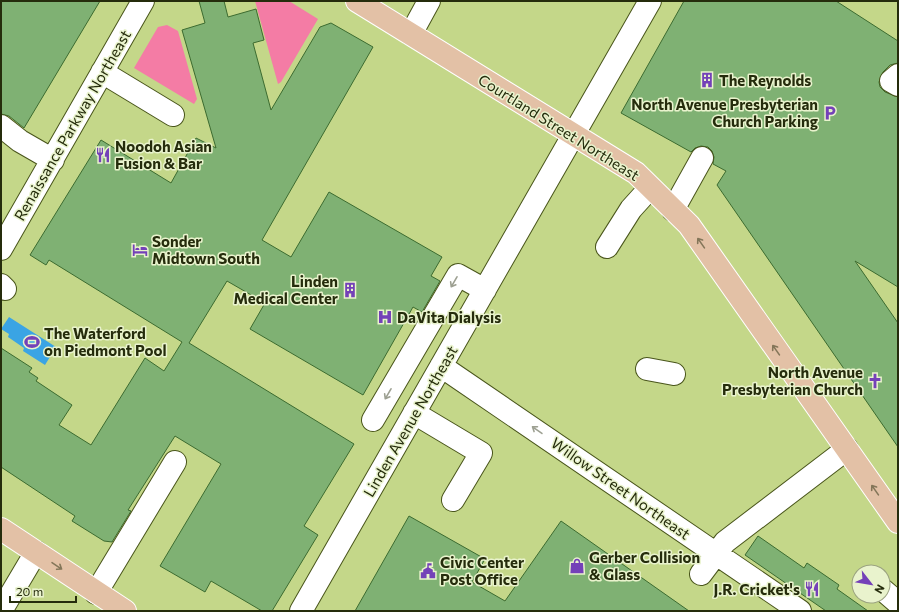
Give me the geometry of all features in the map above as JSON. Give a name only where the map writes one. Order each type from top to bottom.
[{"type":"main road","name":"Courtland Street Northeast","points":[[371,5],[410,34],[636,173],[688,225],[898,522]]},
{"type":"main road","points":[[1,529],[125,611]]},
{"type":"street","name":"Renaissance Parkway Northeast","points":[[1,249],[53,160],[142,1]]},
{"type":"street","points":[[410,34],[429,1]]},
{"type":"street","name":"Linden Avenue Northeast","points":[[301,611],[650,1]]},
{"type":"street","points":[[102,72],[173,115]]},
{"type":"street","points":[[898,75],[891,81],[898,85]]},
{"type":"street","points":[[1,126],[20,140],[53,160]]},
{"type":"street","points":[[673,210],[702,158]]},
{"type":"street","points":[[607,247],[631,209],[650,188]]},
{"type":"street","points":[[401,436],[367,416],[458,275],[485,290]]},
{"type":"street","name":"Willow Street Northeast","points":[[442,366],[584,457],[620,495],[716,554],[800,611]]},
{"type":"street","points":[[647,369],[674,374]]},
{"type":"street","points":[[414,413],[481,454],[453,500]]},
{"type":"street","points":[[701,574],[725,542],[847,449]]},
{"type":"street","points":[[96,593],[175,462]]},
{"type":"street","points":[[1,610],[36,552]]},
{"type":"shaded area","points":[[255,1],[289,1],[318,19],[281,82],[278,84]]},
{"type":"shaded area","points":[[167,25],[178,31],[197,99],[194,104],[134,68],[158,27]]},
{"type":"water","name":"The Waterford on Piedmont Pool","points":[[9,317],[56,347],[45,365],[23,351],[24,348],[8,337],[9,334],[1,329]]},
{"type":"building","points":[[1,1],[100,1],[24,128],[9,116],[1,114]]},
{"type":"building","points":[[199,1],[224,1],[228,17],[256,9],[264,40],[253,43],[271,110],[320,27],[331,23],[373,47],[262,240],[291,257],[329,192],[442,257],[431,276],[440,281],[422,312],[413,307],[363,395],[250,329],[265,303],[227,281],[189,343],[354,444],[304,526],[318,535],[272,611],[262,611],[211,581],[205,592],[160,566],[221,464],[175,436],[128,510],[131,511],[112,542],[104,541],[72,521],[75,516],[1,467],[1,348],[32,368],[29,372],[38,378],[36,381],[72,405],[59,425],[91,445],[145,358],[164,371],[182,342],[49,260],[46,265],[30,255],[101,140],[171,183],[196,138],[216,148],[182,30],[205,23]]},
{"type":"building","points":[[684,1],[836,1],[898,41],[898,63],[890,65],[883,72],[879,82],[880,87],[885,92],[898,97],[898,287],[855,261],[898,323],[898,447],[717,185],[726,171],[713,164],[714,157],[712,151],[708,147],[701,146],[695,148],[691,152],[621,113]]},
{"type":"building","points":[[409,516],[485,559],[472,582],[505,601],[561,521],[689,611],[355,611]]},
{"type":"building","points":[[758,536],[804,568],[807,563],[839,585],[837,589],[851,599],[851,604],[858,604],[868,611],[826,611],[745,555]]},
{"type":"place","name":"The Reynolds","points":[[707,80]]},
{"type":"place","name":"North Avenue Presbyterian Church Parking","points":[[830,113]]},
{"type":"place","name":"Noodoh Asian Fusion & Bar","points":[[103,155]]},
{"type":"place","name":"Sonder Midtown South","points":[[140,250]]},
{"type":"place","name":"Linden Medical Center","points":[[350,290]]},
{"type":"place","name":"DaVita Dialysis","points":[[385,317]]},
{"type":"place","name":"The Waterford on Piedmont Pool","points":[[32,342]]},
{"type":"place","name":"North Avenue Presbyterian Church","points":[[875,381]]},
{"type":"place","name":"Gerber Collision & Glass","points":[[577,566]]},
{"type":"place","name":"Civic Center Post Office","points":[[428,571]]},
{"type":"place","name":"J.R. Cricket's","points":[[812,589]]}]
